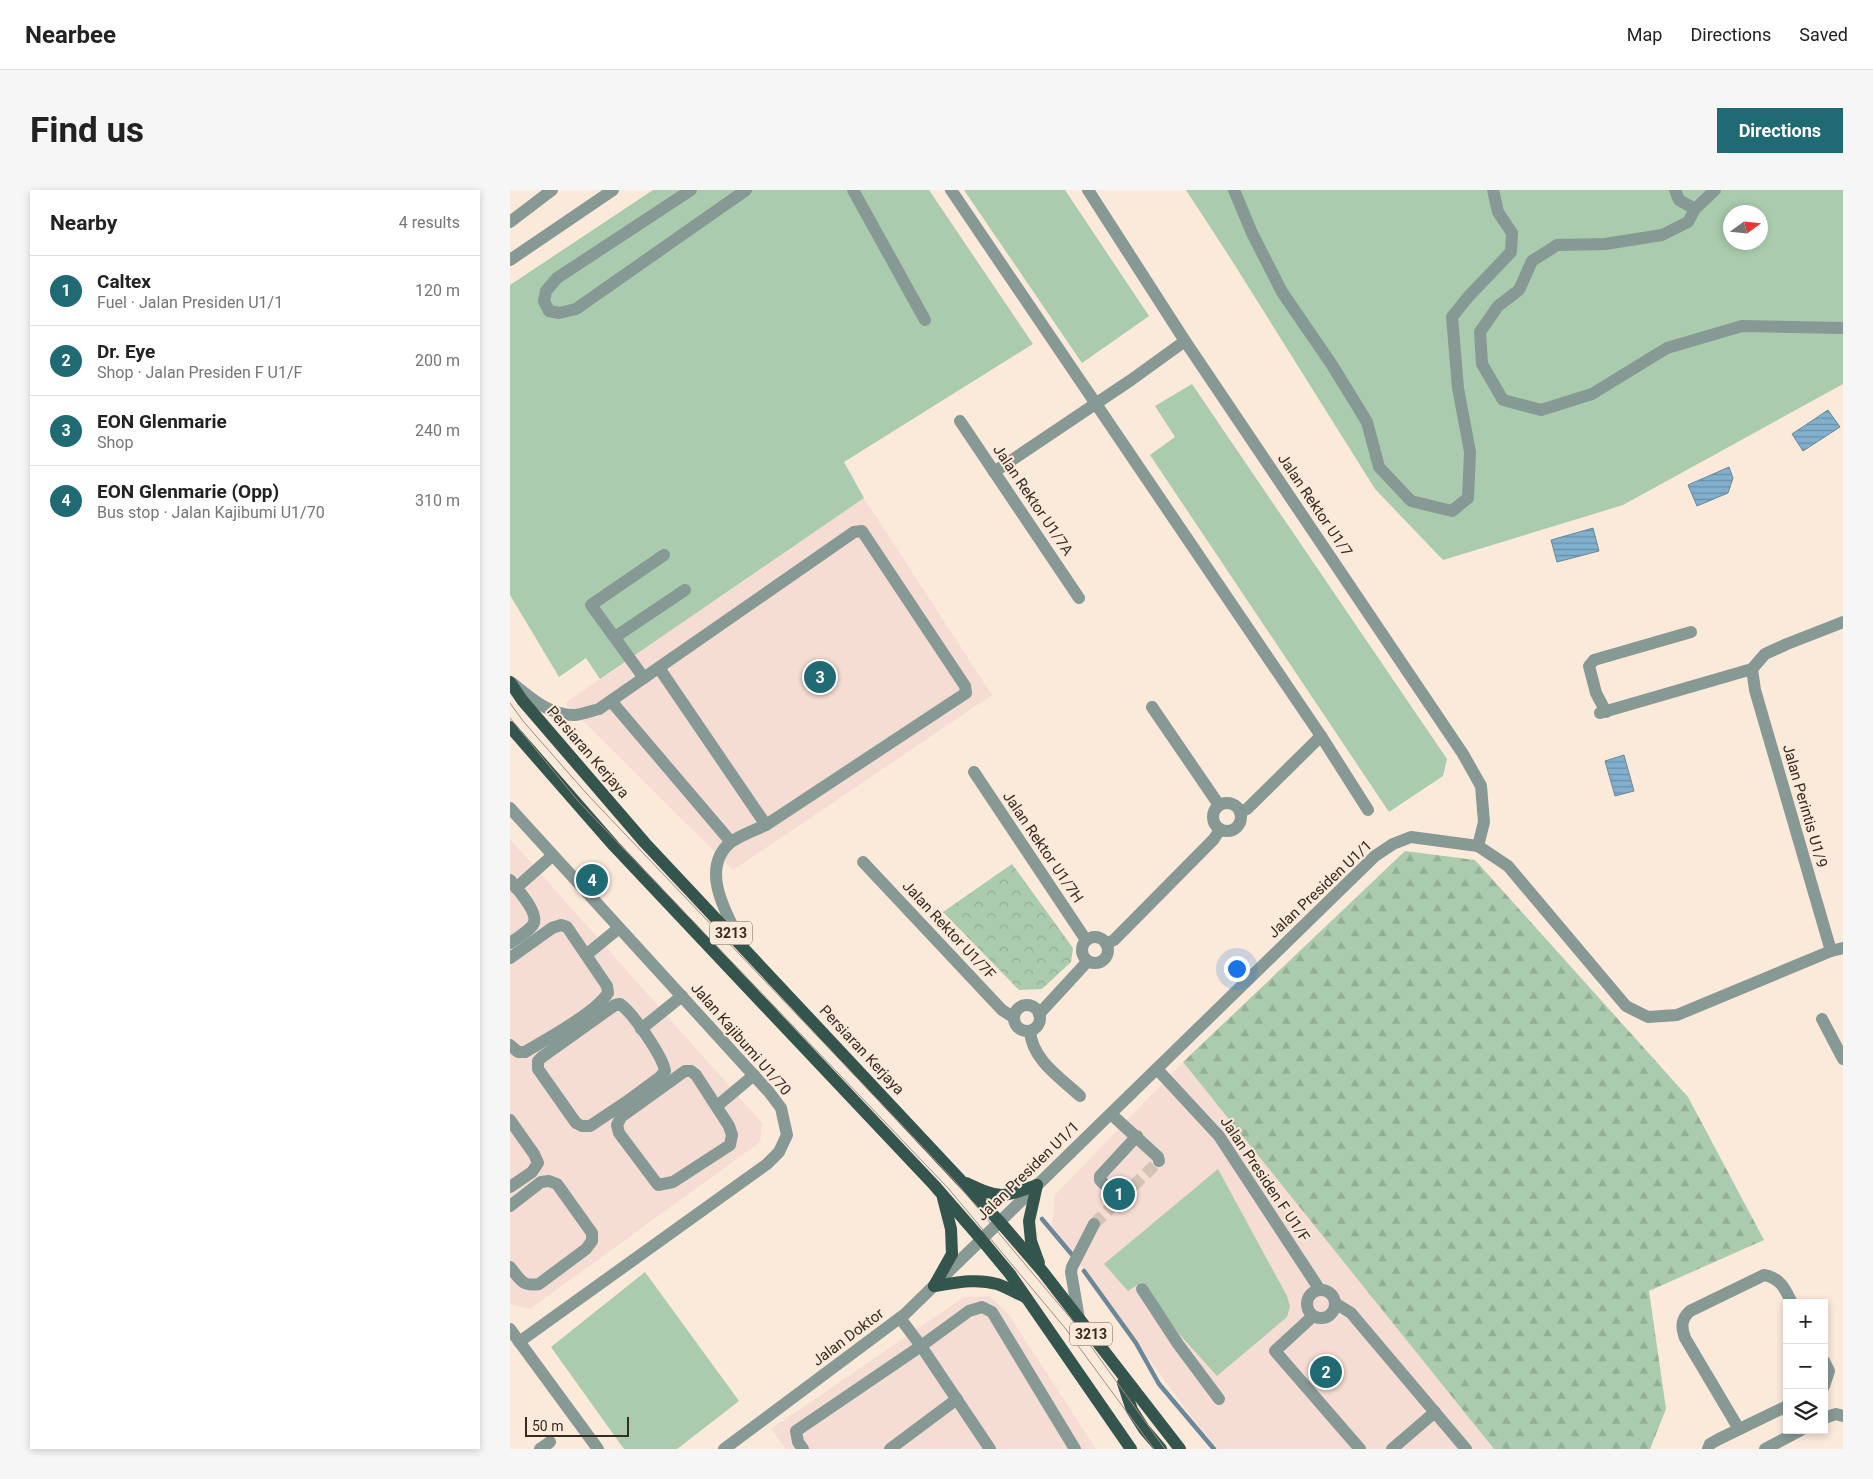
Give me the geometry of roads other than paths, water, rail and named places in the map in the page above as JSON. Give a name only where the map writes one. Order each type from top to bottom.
[{"type":"main road","name":"Persiaran Kerjaya","points":[[510,682],[522,700],[645,843],[741,943],[999,1221],[1043,1272],[1180,1449]]},
{"type":"main road","points":[[510,698],[541,735],[600,790]]},
{"type":"main road","name":"3213","points":[[510,727],[614,846],[941,1193],[981,1239],[1028,1298],[1131,1449]]},
{"type":"main road","points":[[958,1179],[990,1194],[999,1196],[1012,1194],[1037,1185]]},
{"type":"main road","points":[[1037,1185],[1029,1221],[1031,1241],[1043,1272]]},
{"type":"main road","points":[[934,1286],[952,1254],[952,1240],[941,1193]]},
{"type":"main road","points":[[934,1286],[969,1280],[988,1282],[998,1284],[1028,1298]]},
{"type":"main road","points":[[1120,1372],[1132,1410],[1144,1429],[1161,1449]]},
{"type":"street","points":[[510,222],[552,190]]},
{"type":"street","points":[[510,260],[613,190]]},
{"type":"street","points":[[691,190],[557,278],[546,291],[544,301],[549,311],[559,313],[576,309],[746,190]]},
{"type":"street","points":[[853,190],[925,320]]},
{"type":"street","points":[[951,190],[1368,810]]},
{"type":"street","name":"Jalan Rektor U1/7","points":[[1088,190],[1185,341],[1463,754],[1481,786],[1484,822],[1478,846]]},
{"type":"street","points":[[1234,190],[1252,234],[1282,292],[1332,365],[1367,422],[1379,467],[1411,501],[1452,511],[1468,498],[1470,452],[1458,388],[1452,317],[1468,297],[1511,252],[1512,233],[1498,212],[1494,190]]},
{"type":"street","points":[[1675,190],[1679,200],[1695,209]]},
{"type":"street","points":[[1715,190],[1695,209],[1688,222],[1662,235],[1605,244],[1557,245],[1532,261],[1519,290],[1498,306],[1480,332],[1482,364],[1503,400],[1541,410],[1592,394],[1667,348],[1742,326],[1843,328]]},
{"type":"street","points":[[994,472],[1096,404],[1185,341]]},
{"type":"street","name":"Jalan Rektor U1/7A","points":[[960,421],[1079,598]]},
{"type":"street","points":[[510,682],[540,705],[557,713],[576,715],[599,709],[854,532],[862,531],[965,686],[966,693],[766,825],[731,842],[722,854],[716,871],[718,890],[724,910],[741,943]]},
{"type":"street","points":[[644,678],[591,605],[664,555]]},
{"type":"street","points":[[615,637],[686,590]]},
{"type":"street","points":[[1692,632],[1594,660],[1589,666],[1603,713],[1752,669],[1765,654],[1843,622]]},
{"type":"street","points":[[659,668],[766,825]]},
{"type":"street","name":"Jalan Perintis U1/9","points":[[1752,669],[1755,690],[1837,950]]},
{"type":"street","points":[[611,701],[731,842]]},
{"type":"street","points":[[1152,707],[1218,805]]},
{"type":"street","points":[[1240,812],[1246,809],[1320,736]]},
{"type":"street","name":"Jalan Rektor U1/7H","points":[[974,772],[1086,940]]},
{"type":"street","points":[[1222,803],[1231,804],[1240,812],[1240,820],[1236,828],[1228,831],[1216,826],[1212,818],[1218,805],[1222,803]]},
{"type":"street","name":"Jalan Kajibumi U1/70","points":[[510,808],[754,1076],[781,1108],[787,1135],[778,1152],[767,1164],[519,1342]]},
{"type":"street","points":[[1106,944],[1114,940],[1121,933],[1214,839],[1220,829]]},
{"type":"street","name":"Jalan Presiden U1/1","points":[[981,1239],[1375,856],[1393,844],[1411,837],[1478,846],[1508,866],[1626,1006],[1648,1017],[1677,1015],[1837,950]]},
{"type":"street","points":[[510,943],[533,926],[535,920],[533,912],[513,884],[552,856]]},
{"type":"street","name":"Jalan Rektor U1/7F","points":[[863,862],[1002,1010],[1013,1017]]},
{"type":"street","points":[[510,958],[552,928],[561,924],[567,927],[607,986],[608,993],[603,1001],[525,1052],[518,1052],[510,1045]]},
{"type":"street","points":[[586,955],[619,928]]},
{"type":"street","points":[[1097,937],[1106,944],[1108,952],[1104,960],[1096,964],[1088,962],[1081,951],[1086,940],[1097,937]]},
{"type":"street","points":[[1040,1014],[1088,962]]},
{"type":"street","points":[[642,1029],[682,996]]},
{"type":"street","points":[[620,1004],[625,1007],[642,1029],[664,1064],[665,1071],[660,1077],[633,1097],[590,1126],[582,1126],[576,1123],[538,1069],[538,1062],[542,1057],[615,1005],[620,1004]]},
{"type":"street","points":[[1025,1005],[1034,1006],[1040,1014],[1040,1022],[1038,1026],[1026,1032],[1015,1025],[1013,1017],[1017,1008],[1025,1005]]},
{"type":"street","points":[[1822,1019],[1843,1059]]},
{"type":"street","points":[[1030,1031],[1031,1041],[1044,1063],[1080,1096]]},
{"type":"street","name":"Jalan Presiden F U1/F","points":[[1157,1069],[1218,1136],[1320,1290],[1324,1290],[1332,1295],[1335,1303],[1351,1313],[1466,1449]]},
{"type":"street","points":[[685,1071],[691,1071],[696,1075],[716,1106],[732,1135],[730,1145],[666,1185],[658,1185],[619,1133],[617,1125],[621,1117],[685,1071]]},
{"type":"street","points":[[716,1106],[754,1076]]},
{"type":"street","points":[[1111,1114],[1137,1136],[1159,1160]]},
{"type":"street","points":[[510,1120],[534,1154],[538,1163],[532,1172],[510,1187]]},
{"type":"street","points":[[1119,1199],[1100,1180],[1100,1176],[1137,1136]]},
{"type":"street","points":[[510,1206],[541,1182],[549,1181],[557,1184],[592,1232],[592,1241],[586,1250],[539,1284],[523,1283],[510,1267]]},
{"type":"street","points":[[1079,1319],[1071,1272],[1094,1224]]},
{"type":"street","name":"Jalan Doktor","points":[[729,1448],[902,1316],[981,1239]]},
{"type":"street","points":[[1739,1429],[1685,1338],[1682,1329],[1684,1316],[1690,1311],[1764,1275],[1776,1278],[1790,1299]]},
{"type":"street","points":[[1142,1289],[1178,1344],[1219,1399]]},
{"type":"street","points":[[1320,1290],[1312,1293],[1307,1300],[1308,1309],[1312,1316],[1326,1318],[1333,1312],[1335,1303]]},
{"type":"street","points":[[803,1449],[798,1442],[796,1431],[969,1311],[982,1307],[992,1312],[1075,1449]]},
{"type":"street","points":[[902,1316],[921,1336],[944,1329]]},
{"type":"street","points":[[902,1316],[990,1449]]},
{"type":"street","points":[[1312,1316],[1275,1351],[1360,1449]]},
{"type":"street","points":[[510,1328],[598,1449]]},
{"type":"street","points":[[890,1449],[957,1399]]},
{"type":"street","points":[[1708,1449],[1710,1444],[1783,1408]]},
{"type":"street","points":[[1392,1449],[1435,1412]]},
{"type":"street","points":[[1828,1417],[1836,1414],[1843,1416]]},
{"type":"street","points":[[1765,1449],[1793,1434]]},
{"type":"water","points":[[1828,410],[1840,427],[1803,451],[1792,434]]},
{"type":"water","points":[[1729,467],[1733,478],[1728,493],[1697,506],[1688,485]]},
{"type":"water","points":[[1593,528],[1599,551],[1557,562],[1551,540]]},
{"type":"water","points":[[1624,755],[1634,791],[1615,796],[1605,761]]},
{"type":"waterway","points":[[1042,1219],[1074,1257]]},
{"type":"waterway","points":[[1084,1271],[1136,1343],[1159,1384],[1214,1449]]},
{"type":"tunnel","points":[[1094,1224],[1159,1161]]},
{"type":"tram line","points":[[510,703],[523,721],[586,793],[955,1181],[1072,1320],[1165,1449]]},
{"type":"tram line","points":[[510,718],[579,802],[948,1188],[1065,1328],[1154,1449]]},
{"type":"place","name":"EON Glenmarie","points":[[820,677]]},
{"type":"place","name":"EON Glenmarie (Opp)","points":[[592,880]]},
{"type":"place","name":"Caltex","points":[[1119,1194]]},
{"type":"place","name":"Dr. Eye","points":[[1326,1372]]}]
